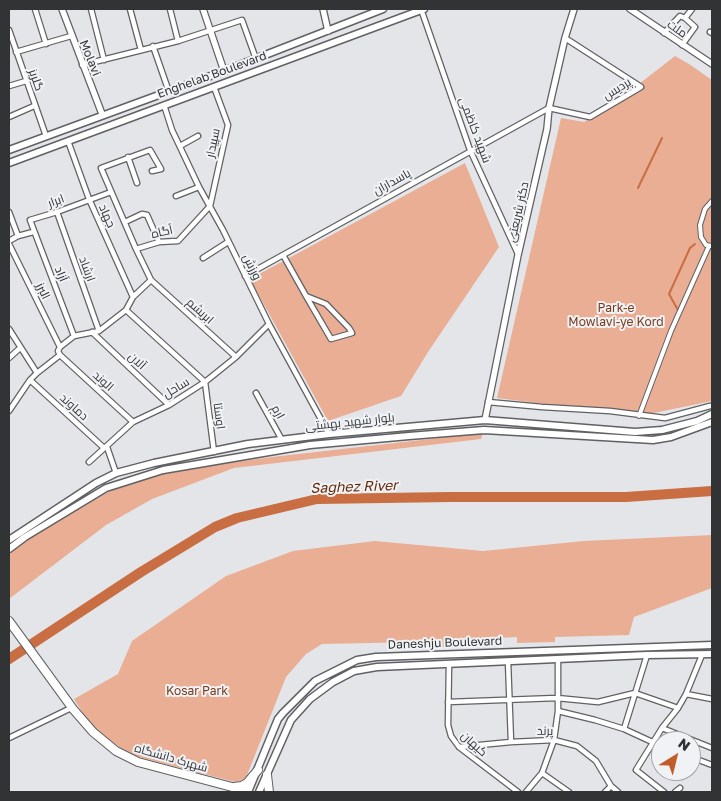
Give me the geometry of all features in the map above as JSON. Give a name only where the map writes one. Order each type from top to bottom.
[{"type":"main road","name":"Enghelab Boulevard","points":[[9,150],[102,114],[169,92],[383,9]]},
{"type":"main road","name":"Enghelab Boulevard","points":[[9,163],[422,9]]},
{"type":"main road","points":[[323,46],[328,31]]},
{"type":"main road","points":[[25,157],[22,149],[29,142]]},
{"type":"main road","name":"بلوار شهید بهشتی","points":[[9,540],[96,483],[116,473],[154,463],[248,444],[329,434],[485,420],[635,432],[662,430],[697,421],[712,414]]},
{"type":"main road","points":[[484,430],[485,420]]},
{"type":"main road","name":"بلوار شهید بهشتی","points":[[9,549],[25,537],[106,488],[163,470],[310,445],[484,430],[653,440],[671,437],[712,422]]},
{"type":"main road","points":[[9,621],[69,709],[91,737],[102,747],[122,760],[144,768],[231,790],[247,792]]},
{"type":"main road","points":[[9,627],[64,701]]},
{"type":"main road","points":[[711,645],[711,654]]},
{"type":"main road","name":"Daneshju Boulevard","points":[[247,792],[258,770],[278,719],[283,713],[315,681],[357,660],[376,657],[711,645]]},
{"type":"main road","name":"Daneshju Boulevard","points":[[259,792],[291,720],[310,698],[333,682],[354,671],[377,667],[711,654]]},
{"type":"main road","name":"شهرک دانشگاه","points":[[64,701],[93,732],[116,751],[129,758],[231,790]]},
{"type":"main road","points":[[283,713],[291,720]]},
{"type":"main road","points":[[231,790],[242,786],[258,770]]},
{"type":"main road","points":[[267,775],[269,792]]},
{"type":"street","points":[[35,9],[46,44]]},
{"type":"street","name":"Molavi","points":[[62,9],[102,114]]},
{"type":"street","points":[[91,9],[104,60]]},
{"type":"street","points":[[130,9],[141,50]]},
{"type":"street","points":[[170,9],[178,41]]},
{"type":"street","points":[[203,9],[224,71]]},
{"type":"street","points":[[323,9],[328,31]]},
{"type":"street","name":"شهید کاظمی","points":[[422,9],[470,150],[518,255]]},
{"type":"street","name":"دکتر شریعتی","points":[[485,420],[518,255],[547,129],[549,108],[565,38],[574,9]]},
{"type":"street","points":[[685,18],[692,9]]},
{"type":"street","name":"ملت","points":[[633,10],[712,64]]},
{"type":"street","points":[[664,32],[680,16],[685,18],[695,27],[682,45]]},
{"type":"street","points":[[82,64],[178,41],[242,20],[256,59]]},
{"type":"street","name":"گلریز","points":[[9,30],[46,136]]},
{"type":"street","points":[[16,52],[71,36]]},
{"type":"street","name":"پردیس","points":[[549,108],[590,117],[641,86],[565,38]]},
{"type":"street","points":[[153,46],[169,92]]},
{"type":"street","points":[[9,86],[26,81]]},
{"type":"street","name":"سپیدار","points":[[210,206],[228,125],[214,87]]},
{"type":"street","name":"ورزش","points":[[164,105],[172,130],[199,186],[329,434]]},
{"type":"street","points":[[9,117],[34,106]]},
{"type":"street","name":"پاسداران","points":[[245,276],[549,108]]},
{"type":"street","points":[[180,146],[198,136]]},
{"type":"street","name":"جهاد","points":[[68,141],[89,199],[133,297]]},
{"type":"street","points":[[9,411],[30,380],[60,355],[58,351],[60,347],[74,336],[99,332],[126,310],[133,297],[151,280],[101,168],[150,150],[160,169],[152,171]]},
{"type":"street","points":[[128,157],[137,183]]},
{"type":"street","points":[[176,196],[199,186]]},
{"type":"street","name":"ابرار","points":[[30,220],[111,192]]},
{"type":"street","points":[[639,416],[671,331],[711,246],[706,245],[701,237],[700,226],[705,209],[712,201]]},
{"type":"street","name":"آگاه","points":[[136,249],[159,242],[178,241],[210,206]]},
{"type":"street","points":[[9,212],[18,236]]},
{"type":"street","name":"ارشاد","points":[[57,212],[99,332]]},
{"type":"street","points":[[124,222],[142,214],[147,215],[159,242]]},
{"type":"street","name":"آزاد","points":[[30,220],[74,336]]},
{"type":"street","points":[[9,243],[18,236],[33,232]]},
{"type":"street","points":[[203,258],[228,242]]},
{"type":"street","name":"البرز","points":[[9,243],[60,347]]},
{"type":"street","points":[[283,255],[306,296],[332,338],[352,333],[326,304],[306,296]]},
{"type":"street","name":"ابریشم","points":[[151,280],[236,357]]},
{"type":"street","points":[[126,310],[205,382]]},
{"type":"street","name":"ساحل","points":[[89,462],[133,422],[169,405],[205,382],[236,357],[270,324]]},
{"type":"street","points":[[9,329],[37,373]]},
{"type":"street","name":"آلان","points":[[92,332],[169,405]]},
{"type":"street","points":[[9,358],[20,348]]},
{"type":"street","name":"الوند","points":[[60,355],[133,422]]},
{"type":"street","name":"دماوند","points":[[30,380],[106,448]]},
{"type":"street","name":"اوستا","points":[[205,382],[214,452]]},
{"type":"street","name":"ارم","points":[[256,393],[282,440]]},
{"type":"street","points":[[488,402],[610,411],[665,418],[710,406]]},
{"type":"street","points":[[106,448],[116,473]]},
{"type":"street","points":[[624,729],[647,655]]},
{"type":"street","points":[[660,731],[678,708],[686,694],[702,655]]},
{"type":"street","points":[[526,792],[542,773],[554,740],[558,711],[558,659]]},
{"type":"street","points":[[508,661],[511,742]]},
{"type":"street","name":"کیهان","points":[[449,665],[448,725],[451,736],[459,747],[518,792]]},
{"type":"street","points":[[448,702],[557,698],[598,702],[635,693],[678,708]]},
{"type":"street","points":[[686,694],[712,699]]},
{"type":"street","points":[[9,738],[69,709]]},
{"type":"street","points":[[558,711],[624,729],[651,742]]},
{"type":"street","points":[[662,728],[712,748]]},
{"type":"street","name":"پرند","points":[[459,747],[554,740],[577,746],[596,761],[610,786]]},
{"type":"street","points":[[651,745],[636,770],[664,792]]},
{"type":"street","points":[[542,773],[568,792]]},
{"type":"street","points":[[605,792],[610,786],[618,792]]},
{"type":"street","points":[[675,792],[680,788]]},
{"type":"green space","name":"Park-e Mowlavi-ye Kord","points":[[675,56],[712,80],[712,401],[639,416],[497,398],[561,118],[584,122],[621,98]]},
{"type":"green space","points":[[465,163],[499,247],[428,352],[401,396],[328,421],[250,279]]},
{"type":"green space","points":[[483,433],[481,439],[234,468],[152,499],[106,525],[9,599],[9,553],[30,538],[106,493],[137,480],[183,469]]},
{"type":"green space","name":"Kosar Park","points":[[712,535],[712,588],[634,617],[629,635],[555,637],[555,642],[517,643],[517,637],[459,640],[459,647],[419,647],[417,642],[322,644],[306,654],[286,677],[245,780],[235,782],[131,755],[92,728],[74,699],[118,674],[132,641],[226,576],[293,551],[375,541],[483,551],[584,541]]},
{"type":"waterway","points":[[638,188],[662,138]]},
{"type":"waterway","points":[[679,312],[669,294],[690,248],[695,244]]},
{"type":"waterway","name":"Saghez River","points":[[9,659],[141,572],[215,527],[237,518],[317,499],[626,497],[712,491]]}]
